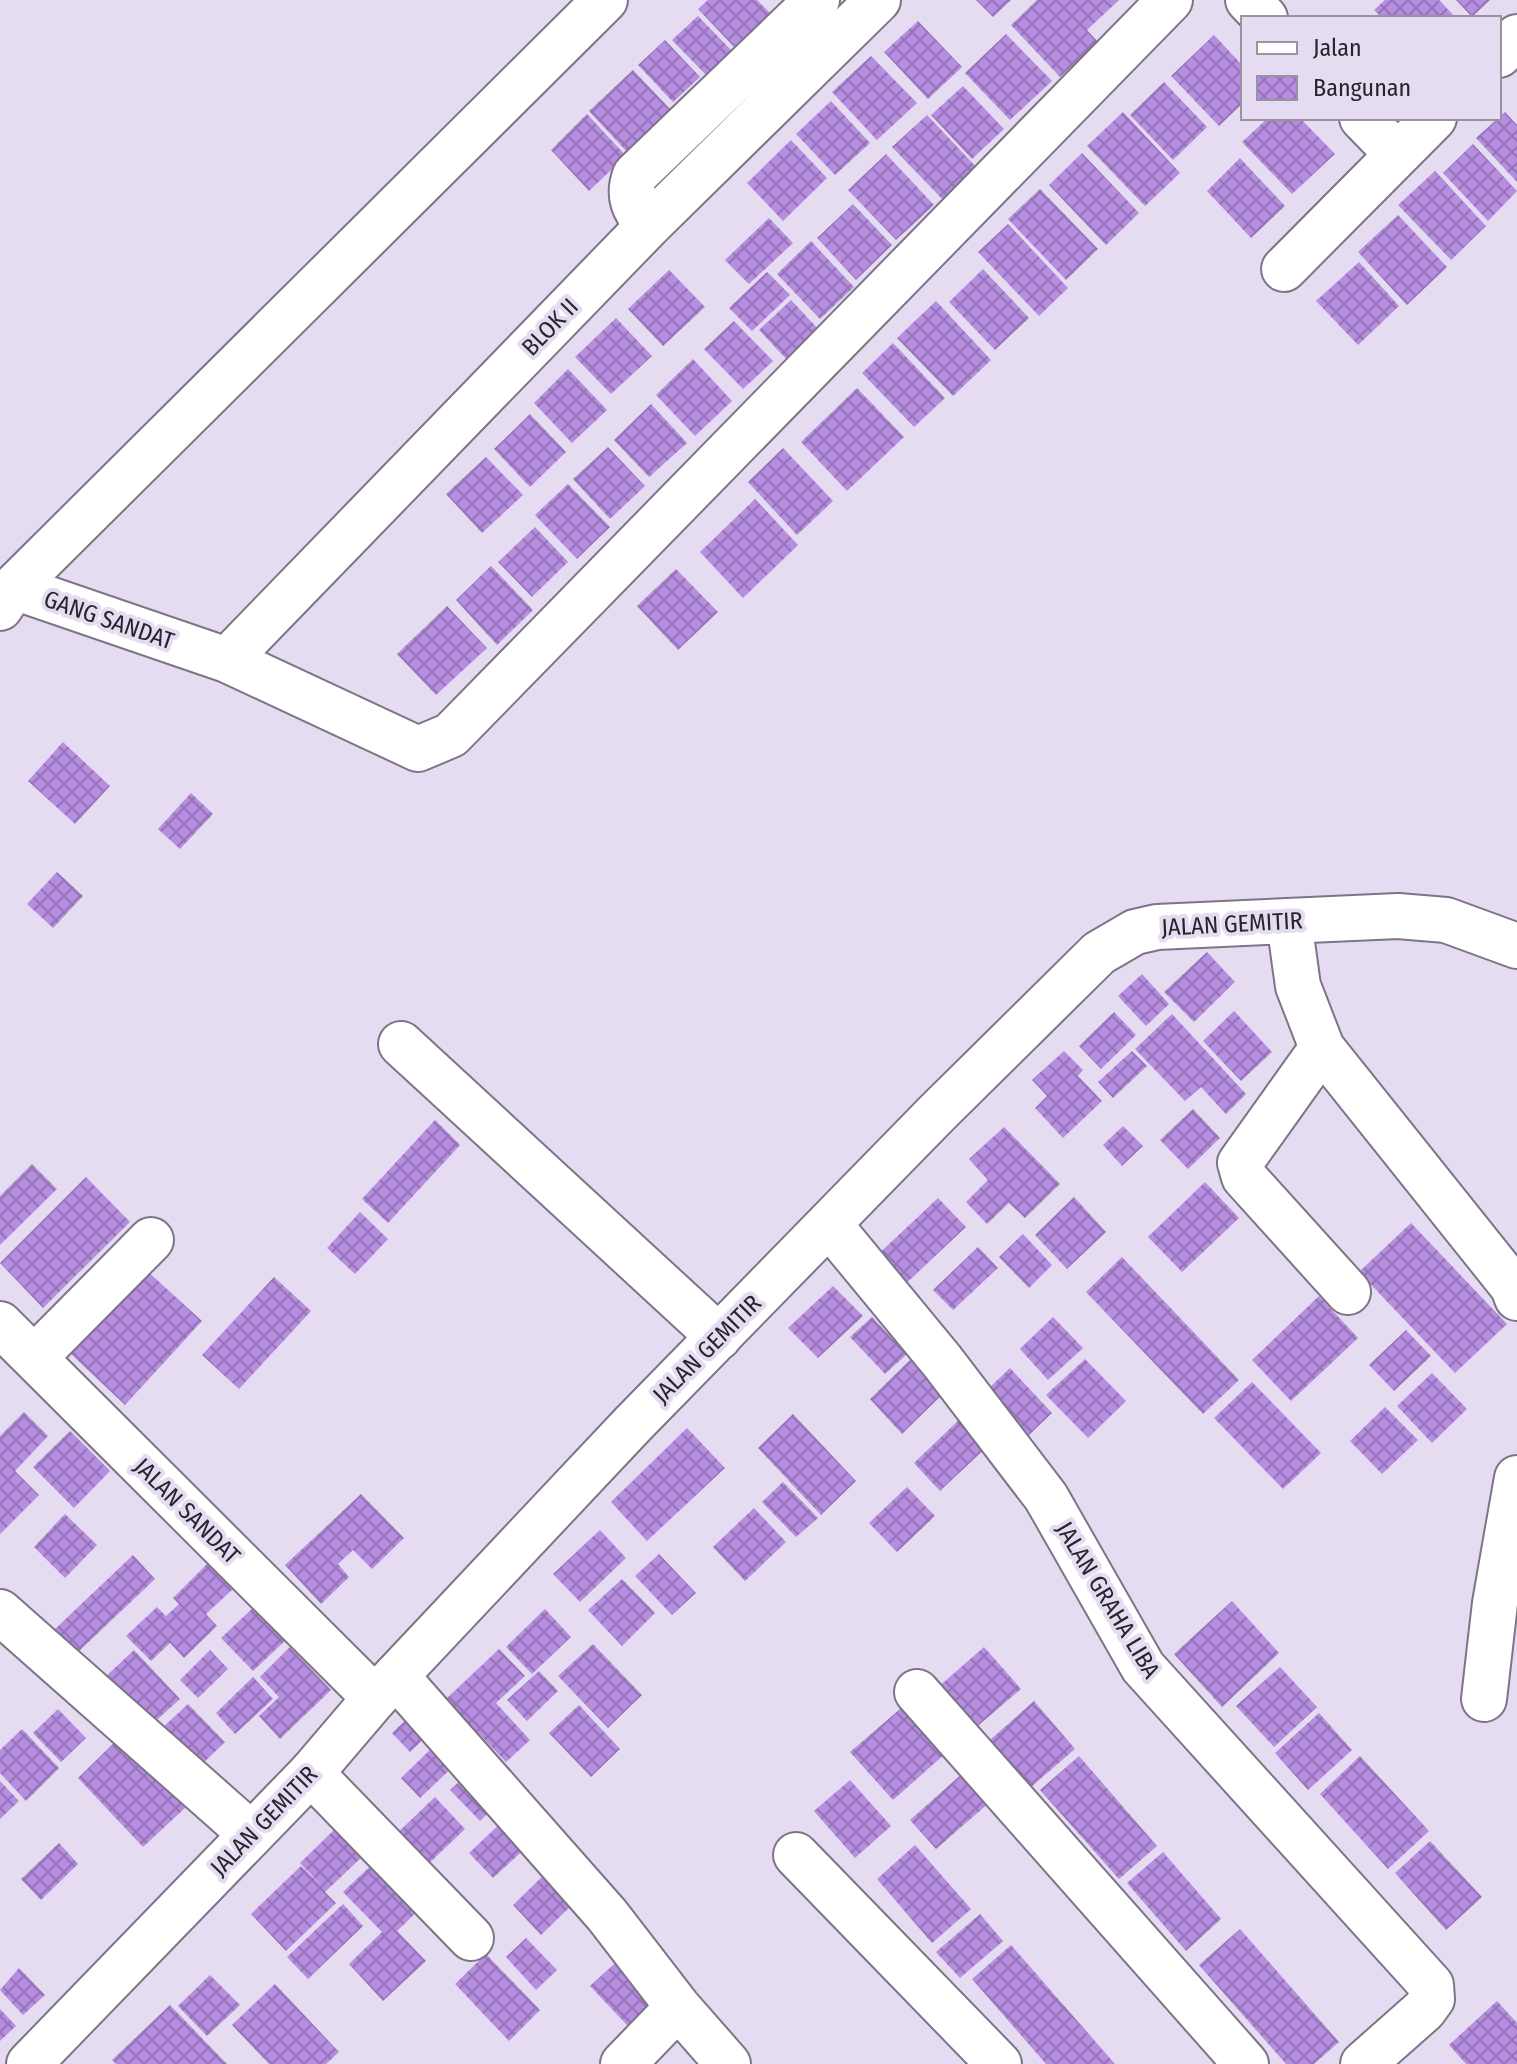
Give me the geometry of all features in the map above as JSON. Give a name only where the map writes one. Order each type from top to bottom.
[{"type":"street","points":[[7,597],[605,0]]},
{"type":"street","points":[[648,226],[633,204],[630,192],[635,175],[817,0]]},
{"type":"street","name":"BLOK II","points":[[227,660],[648,226],[878,0]]},
{"type":"street","name":"GANG SANDAT","points":[[7,597],[227,660],[418,749],[451,735],[1170,0]]},
{"type":"street","points":[[1248,0],[1263,16]]},
{"type":"street","points":[[1501,53],[1517,37]]},
{"type":"street","points":[[1364,120],[1397,154]]},
{"type":"street","points":[[1284,269],[1432,120]]},
{"type":"street","name":"JALAN GEMITIR","points":[[29,2064],[311,1773],[386,1687],[632,1425],[1099,953],[1135,932],[1157,927],[1398,916],[1446,920],[1517,946]]},
{"type":"street","points":[[1289,921],[1298,986],[1322,1048],[1513,1287],[1517,1298]]},
{"type":"street","points":[[401,1044],[719,1337]]},
{"type":"street","points":[[1322,1048],[1240,1163],[1244,1177],[1348,1292]]},
{"type":"street","name":"JALAN GRAHA LIBA","points":[[829,1224],[942,1361],[1046,1497],[1143,1667],[1431,1985],[1432,1999],[1392,2055]]},
{"type":"street","points":[[34,1358],[151,1240]]},
{"type":"street","name":"JALAN SANDAT","points":[[0,1324],[386,1687],[607,1915],[678,2007],[728,2064]]},
{"type":"street","points":[[1484,1699],[1495,1603],[1517,1478]]},
{"type":"street","points":[[0,1612],[251,1834]]},
{"type":"street","points":[[917,1692],[1246,2064]]},
{"type":"street","points":[[311,1773],[471,1938]]},
{"type":"street","points":[[796,1855],[999,2064]]},
{"type":"street","points":[[623,2064],[678,2007]]},
{"type":"building","points":[[708,0],[757,0],[770,13],[734,47],[698,9]]},
{"type":"building","points":[[976,0],[1011,0],[993,17]]},
{"type":"building","points":[[1037,0],[1119,0],[1087,30],[1098,42],[1060,77],[1011,25]]},
{"type":"building","points":[[1385,0],[1439,0],[1454,16],[1380,16],[1374,10]]},
{"type":"building","points":[[1456,0],[1490,0],[1473,16]]},
{"type":"building","points":[[698,16],[732,51],[707,76],[672,40]]},
{"type":"building","points":[[918,21],[962,67],[928,99],[884,52]]},
{"type":"building","points":[[1006,34],[1052,81],[1010,120],[965,73]]},
{"type":"building","points":[[1214,35],[1241,64],[1241,105],[1219,126],[1171,76]]},
{"type":"building","points":[[665,40],[700,77],[673,102],[638,65]]},
{"type":"building","points":[[871,56],[917,103],[877,140],[832,92]]},
{"type":"building","points":[[633,70],[672,111],[628,153],[589,111]]},
{"type":"building","points":[[1164,82],[1207,127],[1173,160],[1130,115]]},
{"type":"building","points":[[963,86],[1004,129],[972,159],[931,115]]},
{"type":"building","points":[[831,101],[870,143],[835,175],[796,134]]},
{"type":"building","points":[[1123,112],[1180,173],[1145,206],[1087,146]]},
{"type":"building","points":[[1505,112],[1517,125],[1517,182],[1476,138],[1496,120],[1501,120]]},
{"type":"building","points":[[587,114],[626,156],[589,191],[551,150]]},
{"type":"building","points":[[927,115],[980,171],[946,203],[892,147]]},
{"type":"building","points":[[1266,120],[1302,120],[1335,154],[1292,194],[1242,142]]},
{"type":"building","points":[[791,140],[827,178],[783,221],[747,183]]},
{"type":"building","points":[[1473,144],[1517,191],[1488,221],[1443,173]]},
{"type":"building","points":[[1082,153],[1139,213],[1106,245],[1049,185]]},
{"type":"building","points":[[886,154],[934,205],[896,240],[848,190]]},
{"type":"building","points":[[1240,158],[1285,206],[1251,238],[1207,191]]},
{"type":"building","points":[[1435,171],[1486,226],[1451,260],[1398,205]]},
{"type":"building","points":[[1040,189],[1098,249],[1066,280],[1008,219]]},
{"type":"building","points":[[853,204],[892,245],[856,280],[817,238]]},
{"type":"building","points":[[1398,215],[1447,267],[1407,305],[1358,252]]},
{"type":"building","points":[[769,218],[793,243],[749,284],[725,260]]},
{"type":"building","points":[[1008,224],[1068,288],[1039,316],[978,252]]},
{"type":"building","points":[[811,241],[854,287],[820,319],[777,274]]},
{"type":"building","points":[[1359,262],[1399,306],[1358,345],[1316,301]]},
{"type":"building","points":[[983,269],[1029,318],[995,350],[949,302]]},
{"type":"building","points":[[669,270],[705,307],[663,346],[628,309]]},
{"type":"building","points":[[767,272],[790,295],[752,331],[729,308]]},
{"type":"building","points":[[791,300],[821,332],[789,362],[759,330]]},
{"type":"building","points":[[936,301],[991,360],[953,396],[897,338]]},
{"type":"building","points":[[616,318],[652,356],[611,394],[575,357]]},
{"type":"building","points":[[734,321],[773,361],[743,389],[704,349]]},
{"type":"building","points":[[893,343],[945,398],[914,427],[862,373]]},
{"type":"building","points":[[693,359],[732,401],[695,436],[656,395]]},
{"type":"building","points":[[568,369],[607,410],[572,443],[534,403]]},
{"type":"building","points":[[857,388],[904,437],[847,491],[801,442]]},
{"type":"building","points":[[651,404],[687,443],[649,477],[614,440]]},
{"type":"building","points":[[530,414],[566,452],[530,487],[494,449]]},
{"type":"building","points":[[608,447],[645,486],[610,519],[573,479]]},
{"type":"building","points":[[783,448],[833,501],[797,535],[748,482]]},
{"type":"building","points":[[486,457],[523,495],[482,533],[446,494]]},
{"type":"building","points":[[568,484],[610,527],[577,559],[535,515]]},
{"type":"building","points":[[755,499],[798,545],[743,598],[700,552]]},
{"type":"building","points":[[535,527],[568,562],[532,597],[498,562]]},
{"type":"building","points":[[491,566],[533,610],[497,645],[456,600]]},
{"type":"building","points":[[676,569],[718,612],[678,650],[637,606]]},
{"type":"building","points":[[447,606],[487,648],[436,695],[397,654]]},
{"type":"building","points":[[63,742],[110,786],[75,824],[28,781]]},
{"type":"building","points":[[191,793],[213,814],[180,849],[158,829]]},
{"type":"building","points":[[57,872],[83,896],[53,928],[27,904]]},
{"type":"building","points":[[1207,952],[1235,982],[1194,1022],[1164,992]]},
{"type":"building","points":[[1142,974],[1169,1004],[1146,1026],[1118,996]]},
{"type":"building","points":[[1234,1011],[1272,1052],[1241,1081],[1203,1041]]},
{"type":"building","points":[[1114,1012],[1136,1035],[1101,1069],[1079,1046]]},
{"type":"building","points":[[1172,1014],[1246,1094],[1226,1114],[1201,1087],[1185,1101],[1135,1049]]},
{"type":"building","points":[[1064,1051],[1083,1070],[1078,1076],[1102,1101],[1063,1138],[1035,1108],[1047,1096],[1032,1080]]},
{"type":"building","points":[[1132,1051],[1147,1066],[1113,1098],[1098,1082]]},
{"type":"building","points":[[1193,1109],[1220,1138],[1188,1169],[1160,1140]]},
{"type":"building","points":[[435,1120],[460,1145],[388,1223],[362,1199]]},
{"type":"building","points":[[1123,1126],[1143,1146],[1122,1166],[1103,1145]]},
{"type":"building","points":[[1004,1127],[1060,1184],[1025,1218],[1009,1203],[987,1224],[966,1202],[988,1180],[969,1159]]},
{"type":"building","points":[[32,1164],[57,1189],[0,1245],[0,1196]]},
{"type":"building","points":[[86,1177],[130,1222],[43,1308],[0,1263]]},
{"type":"building","points":[[1205,1182],[1239,1218],[1182,1272],[1148,1237]]},
{"type":"building","points":[[1074,1197],[1106,1232],[1067,1269],[1035,1235]]},
{"type":"building","points":[[938,1198],[966,1227],[899,1290],[871,1261]]},
{"type":"building","points":[[360,1212],[388,1239],[355,1274],[327,1248]]},
{"type":"building","points":[[1411,1223],[1507,1324],[1455,1373],[1359,1272]]},
{"type":"building","points":[[1023,1234],[1052,1265],[1029,1288],[999,1257]]},
{"type":"building","points":[[978,1247],[998,1268],[953,1310],[933,1290]]},
{"type":"building","points":[[1122,1257],[1239,1380],[1203,1414],[1086,1292]]},
{"type":"building","points":[[145,1269],[202,1321],[125,1405],[69,1352]]},
{"type":"building","points":[[274,1277],[311,1311],[239,1389],[202,1355]]},
{"type":"building","points":[[833,1286],[863,1316],[818,1358],[788,1328]]},
{"type":"building","points":[[1319,1296],[1358,1338],[1291,1401],[1252,1360]]},
{"type":"building","points":[[872,1317],[907,1354],[885,1374],[850,1337]]},
{"type":"building","points":[[1053,1317],[1083,1348],[1048,1380],[1020,1349]]},
{"type":"building","points":[[1406,1330],[1431,1356],[1394,1391],[1369,1365]]},
{"type":"building","points":[[915,1355],[948,1389],[902,1434],[870,1399]]},
{"type":"building","points":[[1085,1359],[1126,1401],[1088,1438],[1046,1395]]},
{"type":"building","points":[[1010,1368],[1052,1413],[1027,1437],[985,1392]]},
{"type":"building","points":[[1432,1373],[1467,1409],[1432,1443],[1397,1406]]},
{"type":"building","points":[[1252,1382],[1321,1453],[1283,1489],[1214,1418]]},
{"type":"building","points":[[1385,1407],[1418,1440],[1382,1474],[1350,1441]]},
{"type":"building","points":[[24,1412],[48,1436],[15,1471],[39,1495],[0,1534],[0,1436]]},
{"type":"building","points":[[793,1414],[856,1481],[821,1515],[758,1448]]},
{"type":"building","points":[[963,1416],[990,1444],[940,1491],[914,1463]]},
{"type":"building","points":[[687,1428],[725,1468],[647,1541],[611,1502]]},
{"type":"building","points":[[70,1431],[110,1471],[74,1508],[33,1467]]},
{"type":"building","points":[[783,1482],[818,1518],[796,1537],[762,1502]]},
{"type":"building","points":[[907,1487],[935,1516],[897,1552],[869,1523]]},
{"type":"building","points":[[361,1494],[404,1538],[372,1569],[353,1550],[338,1564],[349,1577],[321,1604],[285,1565]]},
{"type":"building","points":[[754,1508],[786,1542],[745,1581],[713,1547]]},
{"type":"building","points":[[65,1514],[97,1545],[65,1578],[34,1547]]},
{"type":"building","points":[[600,1530],[626,1558],[580,1602],[553,1574]]},
{"type":"building","points":[[659,1554],[696,1593],[672,1615],[635,1576]]},
{"type":"building","points":[[133,1555],[155,1579],[77,1653],[55,1629]]},
{"type":"building","points":[[208,1563],[233,1589],[206,1614],[217,1626],[184,1658],[170,1643],[151,1661],[126,1636],[157,1607],[166,1616],[179,1604],[173,1598]]},
{"type":"building","points":[[622,1579],[655,1613],[622,1646],[588,1610]]},
{"type":"building","points":[[1232,1601],[1279,1653],[1222,1707],[1174,1654]]},
{"type":"building","points":[[257,1604],[288,1638],[253,1671],[221,1638]]},
{"type":"building","points":[[545,1609],[571,1637],[532,1674],[506,1647]]},
{"type":"building","points":[[593,1644],[642,1695],[608,1728],[558,1676]]},
{"type":"building","points":[[290,1647],[331,1690],[280,1739],[259,1716],[279,1697],[260,1677]]},
{"type":"building","points":[[984,1647],[1021,1689],[972,1731],[936,1689]]},
{"type":"building","points":[[499,1649],[525,1676],[496,1703],[530,1740],[506,1762],[446,1699]]},
{"type":"building","points":[[134,1650],[180,1699],[148,1728],[102,1680]]},
{"type":"building","points":[[210,1650],[228,1669],[198,1698],[180,1680]]},
{"type":"building","points":[[1280,1667],[1317,1707],[1274,1747],[1236,1706]]},
{"type":"building","points":[[539,1671],[558,1691],[527,1721],[507,1700]]},
{"type":"building","points":[[253,1677],[273,1699],[235,1734],[216,1713]]},
{"type":"building","points":[[914,1697],[955,1745],[893,1800],[850,1752]]},
{"type":"building","points":[[1034,1701],[1075,1749],[1031,1787],[990,1740]]},
{"type":"building","points":[[188,1704],[225,1742],[199,1767],[161,1729]]},
{"type":"building","points":[[579,1705],[620,1749],[591,1777],[549,1733]]},
{"type":"building","points":[[58,1709],[86,1738],[61,1762],[33,1733]]},
{"type":"building","points":[[413,1713],[431,1732],[410,1752],[392,1733]]},
{"type":"building","points":[[1319,1713],[1352,1750],[1308,1790],[1275,1753]]},
{"type":"building","points":[[22,1729],[59,1768],[26,1801],[0,1773],[0,1750]]},
{"type":"building","points":[[120,1737],[186,1807],[143,1847],[78,1778]]},
{"type":"building","points":[[438,1742],[458,1762],[420,1798],[401,1778]]},
{"type":"building","points":[[1079,1756],[1157,1846],[1119,1879],[1040,1790]]},
{"type":"building","points":[[1360,1756],[1429,1831],[1388,1869],[1320,1794]]},
{"type":"building","points":[[474,1768],[503,1799],[480,1821],[450,1790]]},
{"type":"building","points":[[964,1772],[990,1802],[936,1849],[910,1820]]},
{"type":"building","points":[[850,1780],[891,1826],[855,1858],[814,1811]]},
{"type":"building","points":[[0,1781],[19,1801],[0,1819]]},
{"type":"building","points":[[435,1797],[465,1829],[422,1870],[391,1839]]},
{"type":"building","points":[[504,1820],[529,1845],[493,1878],[469,1853]]},
{"type":"building","points":[[336,1828],[363,1856],[325,1892],[336,1903],[286,1951],[251,1914],[301,1866],[323,1887],[300,1863]]},
{"type":"building","points":[[1430,1841],[1482,1897],[1446,1930],[1395,1873]]},
{"type":"building","points":[[59,1843],[78,1864],[41,1900],[21,1879]]},
{"type":"building","points":[[915,1845],[971,1909],[932,1943],[877,1879]]},
{"type":"building","points":[[1163,1852],[1221,1919],[1186,1951],[1127,1883]]},
{"type":"building","points":[[380,1857],[425,1904],[397,1931],[426,1961],[383,2001],[349,1964],[382,1932],[343,1892]]},
{"type":"building","points":[[545,1874],[573,1904],[541,1935],[513,1905]]},
{"type":"building","points":[[343,1904],[363,1926],[308,1979],[287,1957]]},
{"type":"building","points":[[980,1914],[1003,1941],[960,1978],[936,1952]]},
{"type":"building","points":[[1240,1929],[1339,2042],[1314,2064],[1286,2064],[1199,1965]]},
{"type":"building","points":[[526,1938],[557,1970],[536,1990],[506,1957]]},
{"type":"building","points":[[1011,1945],[1115,2064],[1046,2064],[972,1979]]},
{"type":"building","points":[[486,1954],[540,2010],[509,2041],[455,1984]]},
{"type":"building","points":[[624,1955],[661,1994],[628,2026],[590,1986]]},
{"type":"building","points":[[19,1968],[45,1995],[23,2015],[0,1990]]},
{"type":"building","points":[[210,1975],[240,2005],[207,2036],[178,2006]]},
{"type":"building","points":[[275,1984],[339,2052],[326,2064],[269,2064],[232,2025]]},
{"type":"building","points":[[1497,2001],[1517,2023],[1517,2064],[1466,2064],[1449,2045]]},
{"type":"building","points":[[170,2005],[227,2064],[116,2064],[112,2060]]},
{"type":"building","points":[[0,2009],[16,2026],[0,2041]]}]
